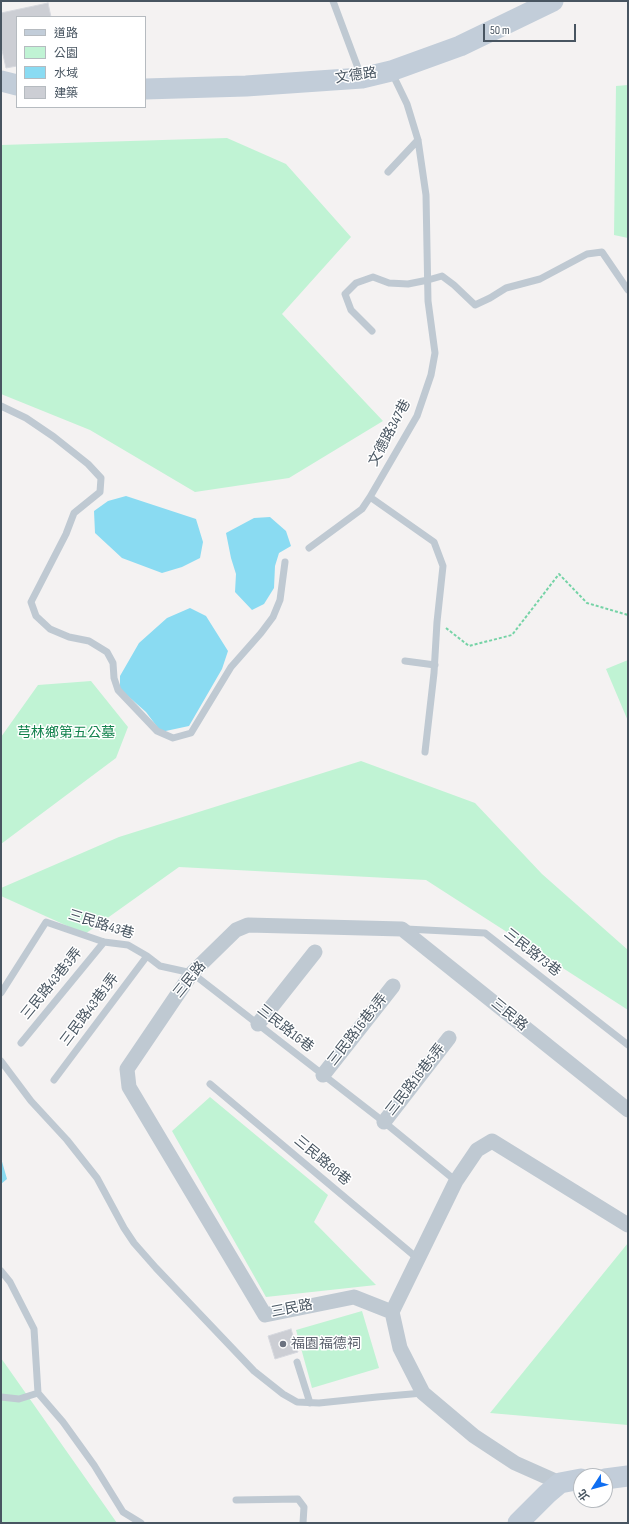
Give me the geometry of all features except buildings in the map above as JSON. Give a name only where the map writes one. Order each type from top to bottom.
[{"type":"main road","name":"文德路","points":[[146,89],[246,86],[362,78],[391,71],[460,46],[553,1]]},
{"type":"main road","points":[[1,81],[16,85]]},
{"type":"main road","points":[[613,1478],[628,1476]]},
{"type":"main road","points":[[518,1523],[560,1483],[573,1481]]},
{"type":"street","name":"三民路","points":[[392,1312],[354,1297],[265,1315],[130,1087],[127,1070],[192,973],[236,930],[248,925],[402,929],[628,1110]]},
{"type":"street","points":[[258,1024],[315,952]]},
{"type":"street","name":"三民路16巷3弄","points":[[323,1075],[393,986]]},
{"type":"street","name":"三民路16巷5弄","points":[[384,1122],[449,1038]]},
{"type":"street","points":[[560,1483],[515,1462],[474,1436],[423,1393],[400,1348],[392,1312],[456,1181],[477,1150],[492,1141],[628,1225]]},
{"type":"lane","points":[[333,1],[362,78]]},
{"type":"lane","name":"文德路347巷","points":[[309,548],[362,509],[370,497],[417,416],[431,375],[435,353],[428,301],[426,195],[418,140],[407,104],[391,71]]},
{"type":"lane","points":[[388,172],[418,140]]},
{"type":"lane","points":[[372,331],[350,310],[345,294],[356,283],[373,277],[389,283],[408,284],[442,276],[475,305],[506,288],[540,279],[587,254],[602,252],[628,290]]},
{"type":"lane","points":[[1,406],[26,418],[54,437],[88,464],[101,478],[100,492],[74,513],[66,534],[31,602],[36,616],[50,629],[69,637],[89,640],[107,652],[113,663],[114,678],[118,690],[157,731],[173,738],[191,733],[231,667],[273,617],[280,600],[285,562]]},
{"type":"lane","points":[[370,497],[434,542],[443,566],[425,752]]},
{"type":"lane","points":[[405,661],[434,665]]},
{"type":"lane","name":"三民路43巷","points":[[1,993],[46,922],[104,942],[128,945],[147,956],[160,966],[192,973]]},
{"type":"lane","name":"三民路73巷","points":[[402,929],[485,933],[628,1045]]},
{"type":"lane","name":"三民路43巷3弄","points":[[21,1043],[104,942]]},
{"type":"lane","name":"三民路43巷1弄","points":[[54,1080],[147,956]]},
{"type":"lane","name":"三民路16巷","points":[[192,973],[384,1122],[456,1181]]},
{"type":"lane","points":[[1,1061],[31,1102],[67,1140],[92,1173],[134,1243],[254,1371],[287,1397],[297,1402],[319,1403],[423,1393]]},
{"type":"lane","name":"三民路80巷","points":[[210,1084],[418,1258]]},
{"type":"lane","points":[[1,1270],[10,1282],[34,1329],[38,1393],[63,1422],[94,1465],[123,1512],[141,1523]]},
{"type":"lane","points":[[297,1362],[310,1403]]},
{"type":"lane","points":[[1,1397],[19,1399],[38,1393]]},
{"type":"lane","points":[[236,1500],[298,1499],[304,1507],[303,1523]]},
{"type":"path","points":[[437,622],[469,646],[512,635],[559,574],[587,603],[628,615]]},
{"type":"green space","points":[[628,85],[628,238],[614,235],[616,86]]},
{"type":"green space","points":[[227,138],[286,164],[351,237],[282,314],[383,421],[289,478],[195,492],[90,430],[1,394],[1,145]]},
{"type":"green space","points":[[628,660],[628,721],[606,669]]},
{"type":"green space","name":"芎林鄉第五公墓","points":[[91,681],[128,727],[116,758],[1,844],[1,737],[38,685]]},
{"type":"green space","points":[[361,761],[475,803],[542,874],[628,950],[628,1010],[426,880],[179,867],[85,934],[1,896],[1,888],[119,837]]},
{"type":"green space","points":[[210,1097],[328,1195],[314,1222],[376,1285],[266,1297],[172,1131]]},
{"type":"green space","points":[[628,1243],[628,1425],[490,1413]]},
{"type":"green space","points":[[362,1311],[379,1368],[312,1388],[296,1330]]},
{"type":"green space","points":[[1,1358],[117,1523],[1,1523]]},
{"type":"water","points":[[126,496],[196,519],[203,542],[200,558],[182,567],[162,573],[122,558],[95,533],[94,511],[108,501]]},
{"type":"water","points":[[270,517],[286,531],[291,546],[279,553],[275,566],[274,588],[264,604],[252,610],[235,592],[236,574],[226,533],[254,518]]},
{"type":"water","points":[[190,608],[206,616],[228,651],[222,669],[189,726],[161,732],[146,712],[120,689],[120,676],[139,643],[167,618]]},
{"type":"water","points":[[1,1158],[7,1179],[1,1184]]},
{"type":"place","name":"福園福德祠","points":[[283,1344]]}]
